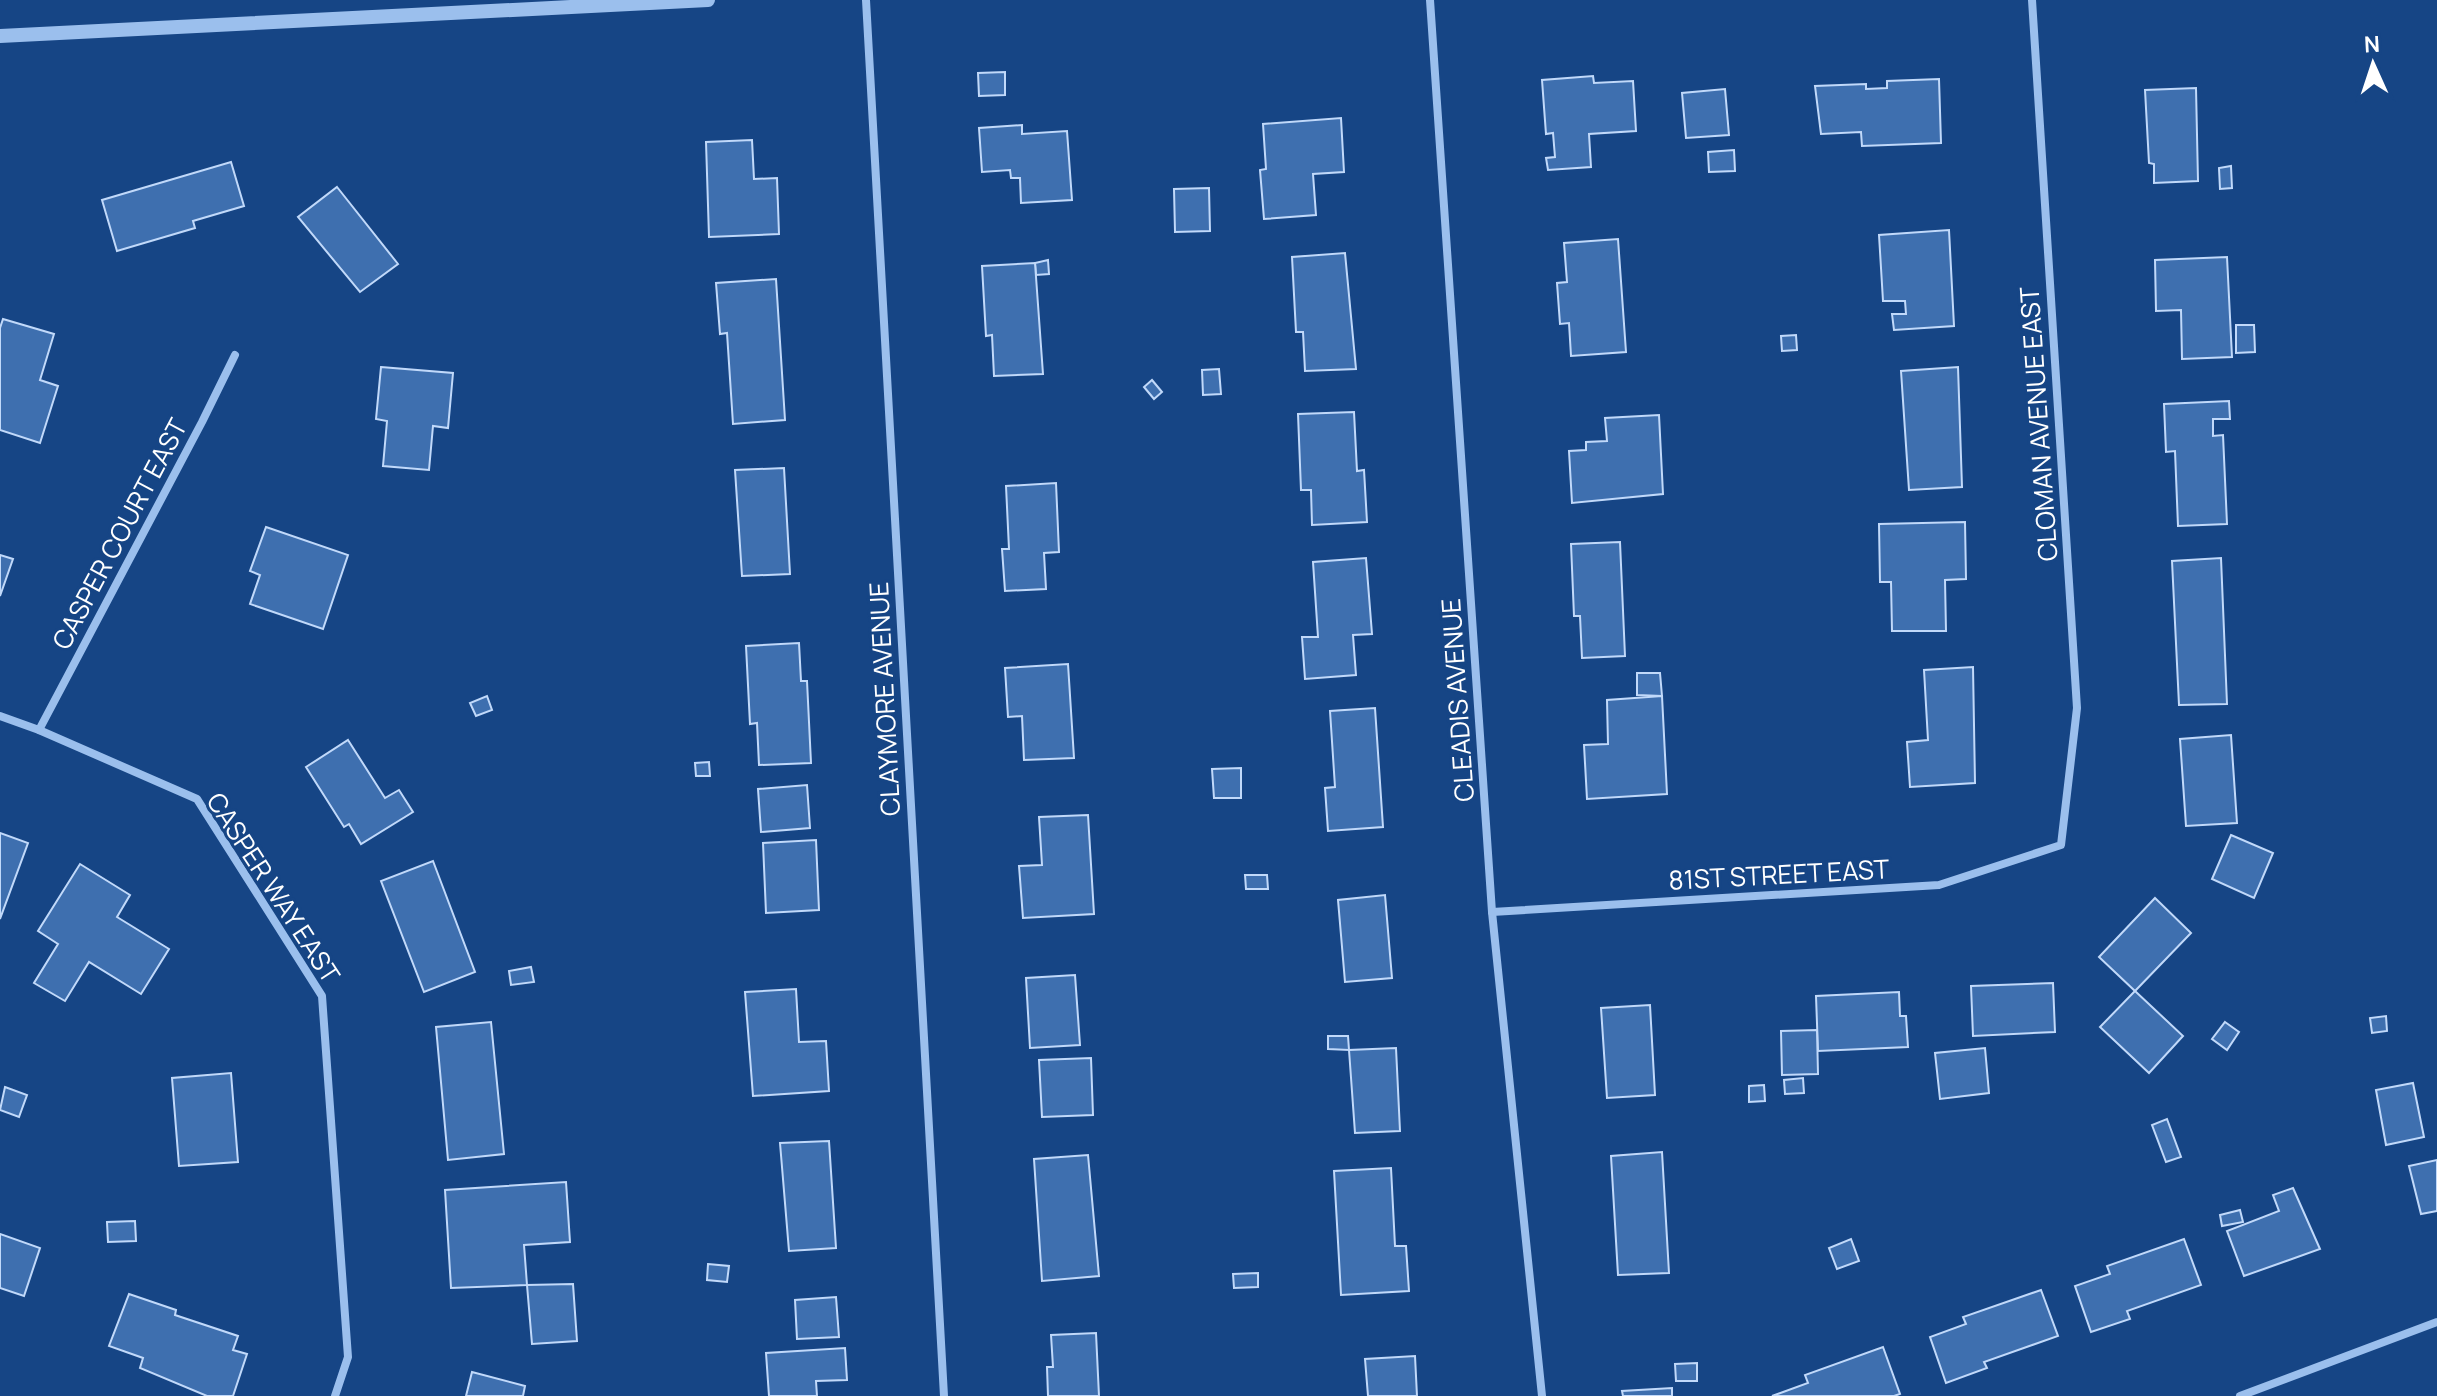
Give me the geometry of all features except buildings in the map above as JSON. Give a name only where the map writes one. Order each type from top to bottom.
[{"type":"street","points":[[0,36],[708,0]]},
{"type":"street","name":"CLAYMORE AVENUE","points":[[866,0],[944,1396]]},
{"type":"street","name":"CLEADIS AVENUE","points":[[1430,0],[1492,912],[1542,1396]]},
{"type":"street","name":"CLOMAN AVENUE EAST","points":[[2032,0],[2077,708],[2061,845]]},
{"type":"street","name":"CASPER COURT EAST","points":[[39,730],[235,355]]},
{"type":"street","name":"CASPER WAY EAST","points":[[0,716],[197,799],[322,996],[348,1357],[335,1396]]},
{"type":"street","name":"81ST STREET EAST","points":[[1492,912],[1939,885],[2061,845]]},
{"type":"street","points":[[2240,1396],[2437,1322]]}]
